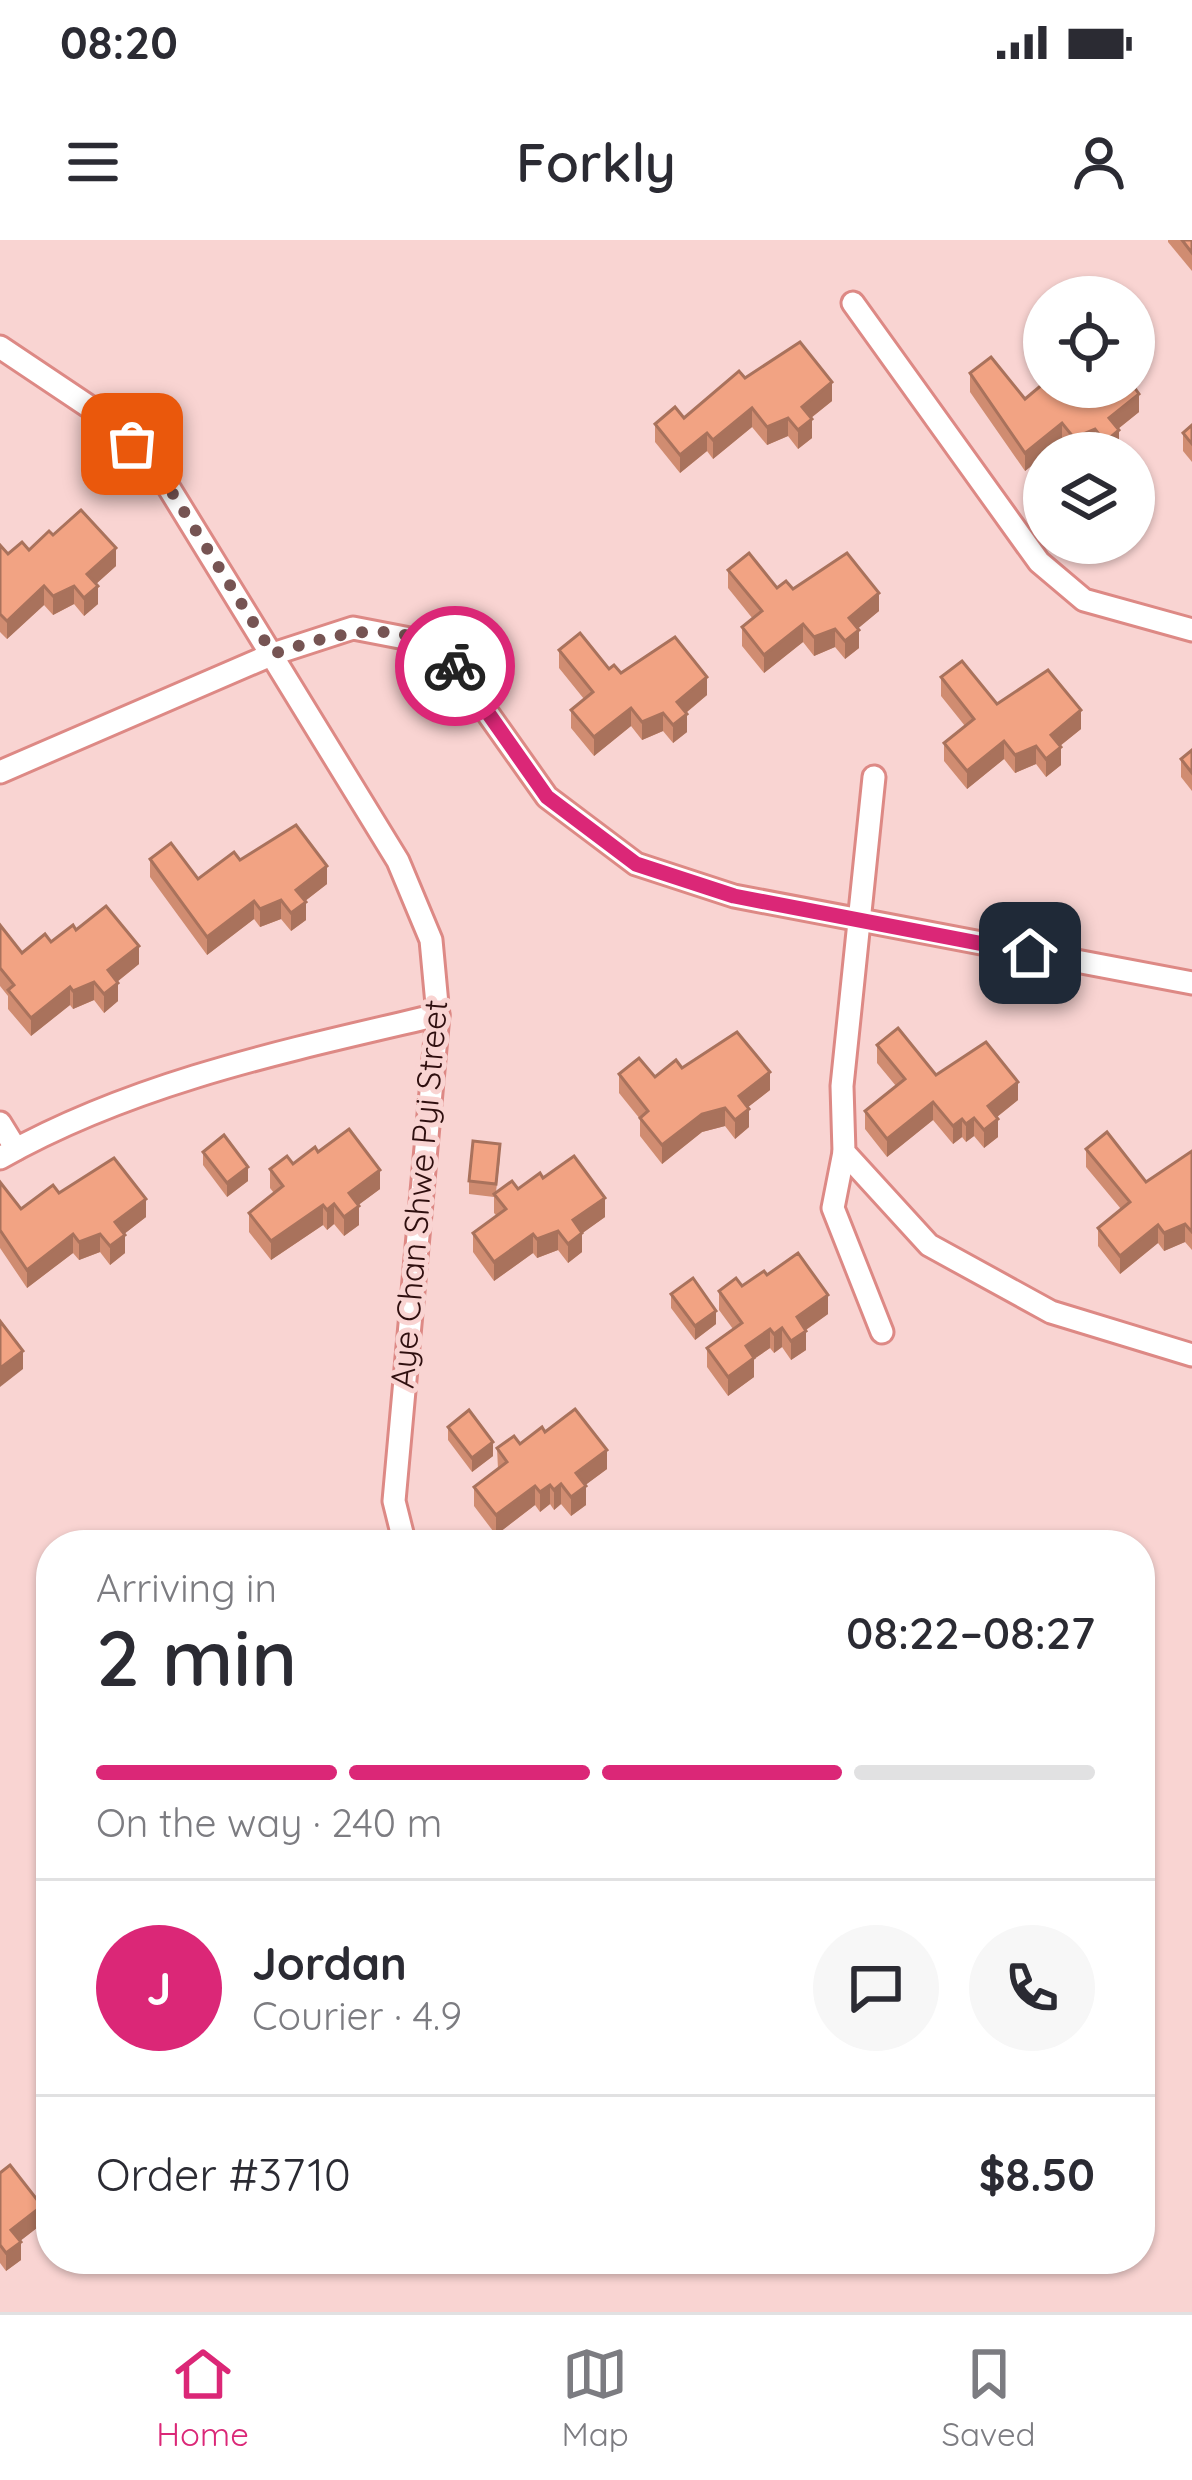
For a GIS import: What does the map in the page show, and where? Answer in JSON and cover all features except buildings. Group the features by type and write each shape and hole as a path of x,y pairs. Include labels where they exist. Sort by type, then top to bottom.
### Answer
{"street":[{"path":"853,303 1051,574 1084,600 1192,630"},
{"name":"Aye Chan Shwe Pyi Street","path":"0,347 106,418 158,470 398,861 431,940 438,1015 394,1501 401,1530"},
{"path":"0,772 273,654 353,628 410,639 450,660 547,797 636,864 734,896 1192,983"},
{"path":"874,777 842,1086 844,1152 833,1208 882,1332"},
{"path":"0,1123 8,1153 187,1079 438,1015"},
{"path":"844,1152 929,1245 1051,1312 1192,1354"}],"way so far":[{"path":"132,444 158,470 273,654 353,628 410,639 455,666"}],"route":[{"path":"455,666 547,797 636,864 734,896 1030,953"}]}
